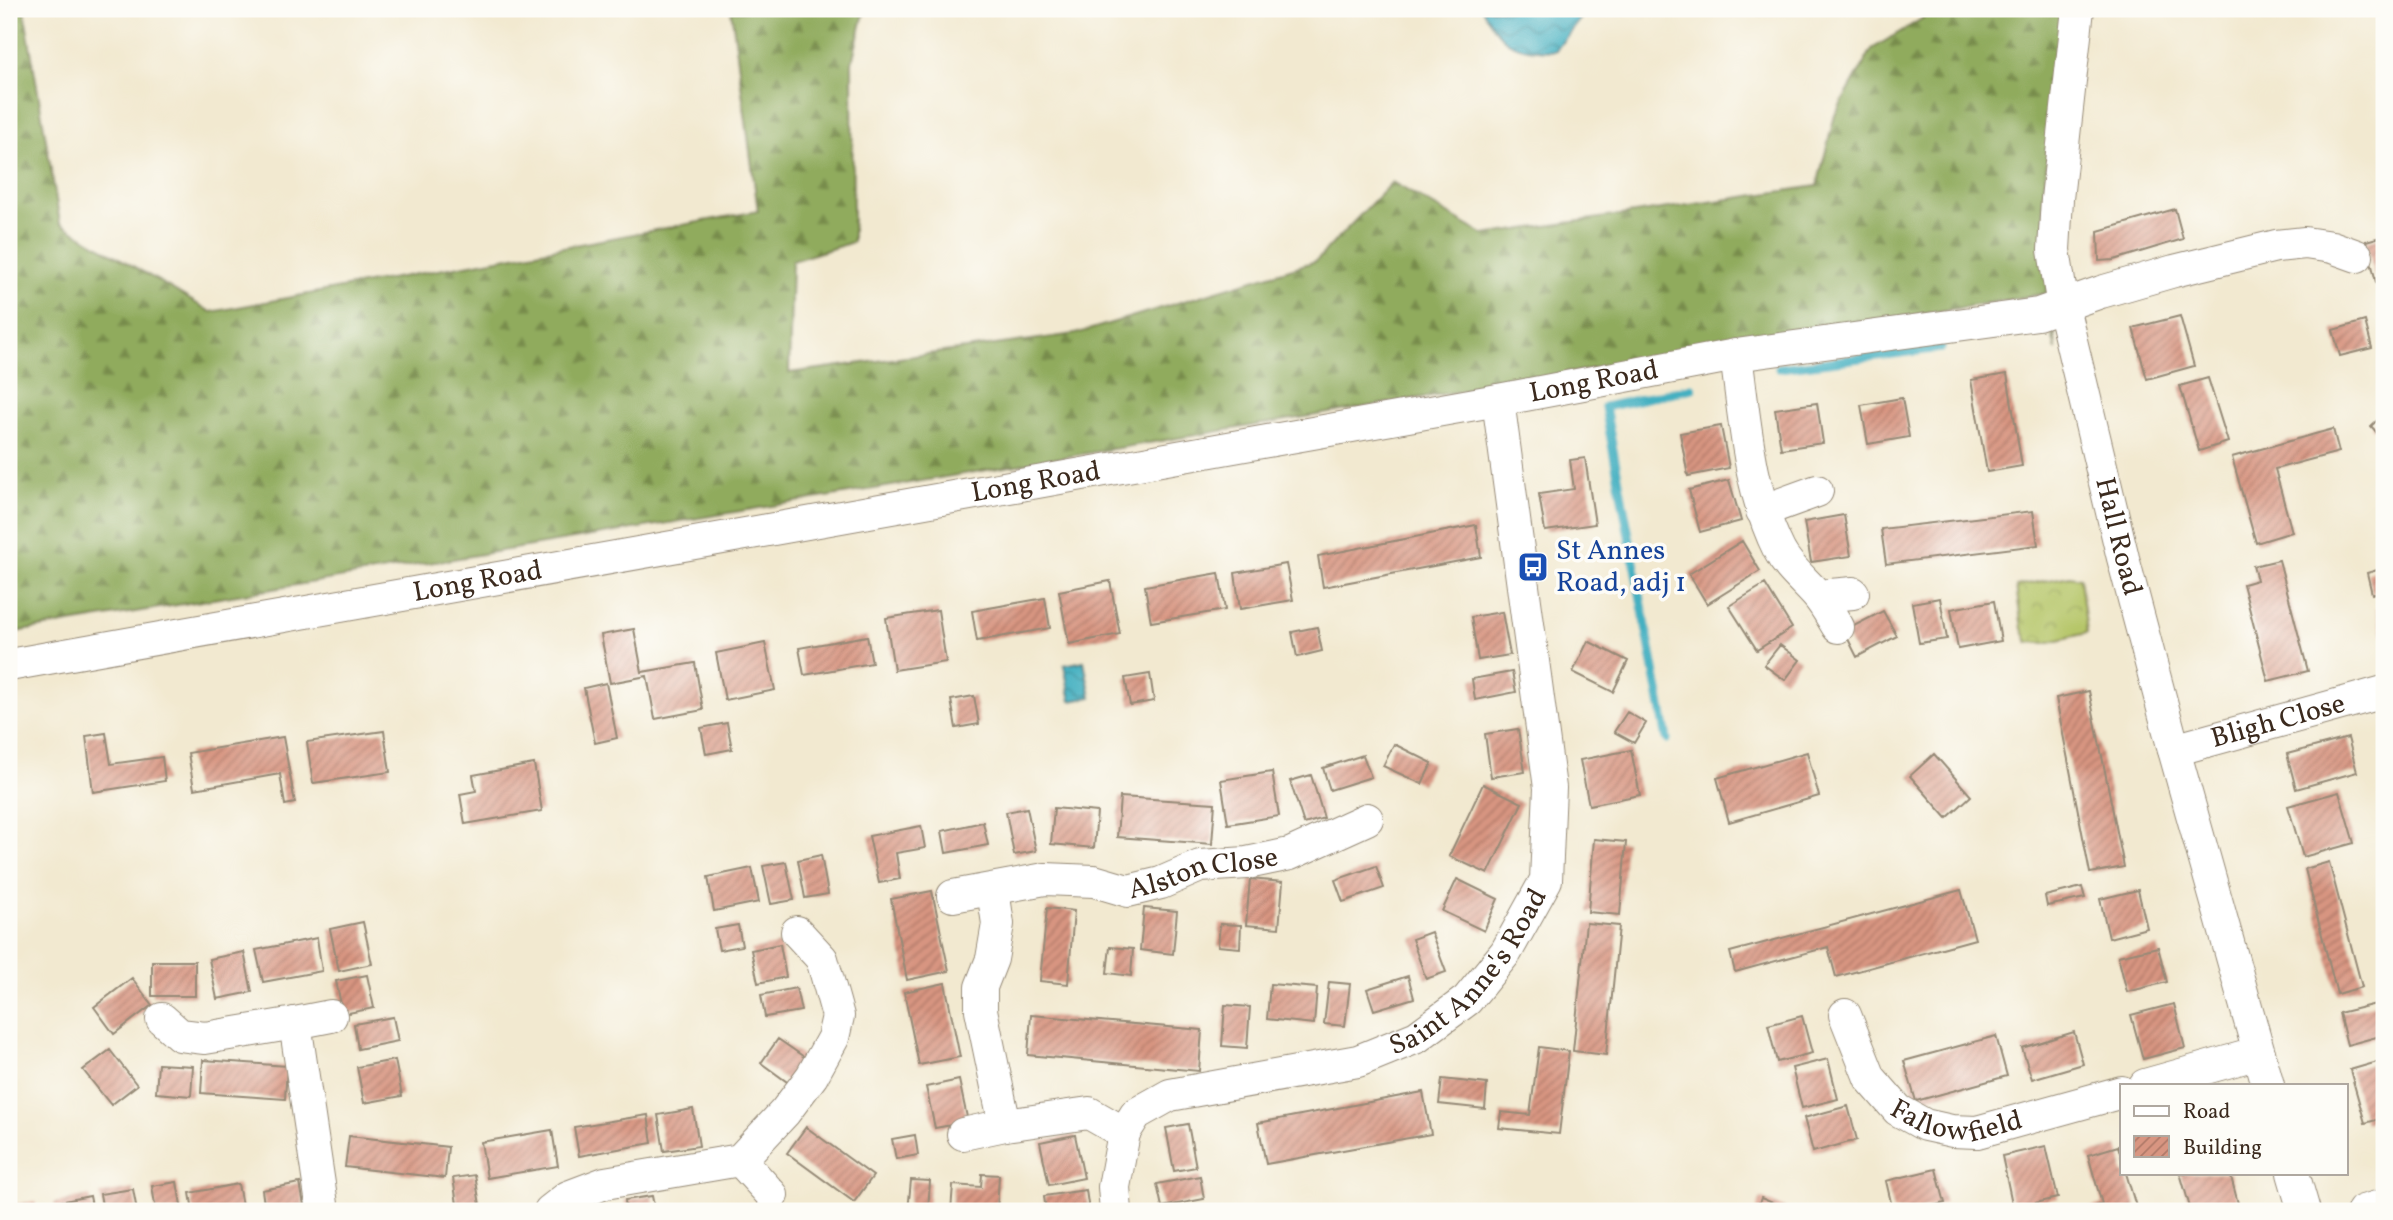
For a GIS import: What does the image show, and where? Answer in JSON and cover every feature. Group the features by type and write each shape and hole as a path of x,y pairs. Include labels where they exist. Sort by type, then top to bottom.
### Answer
{"street":[{"name":"Hall Road","path":"2078,9 2054,250 2063,307 2123,558 2268,1084"},
{"name":"Long Road","path":"9,664 1498,400 1736,355 2038,314 2101,292 2276,246 2305,243 2332,247 2357,256"},
{"path":"1736,355 1748,446 1762,511 1780,552 1793,572 1819,596 1838,627"},
{"name":"Saint Anne's Road","path":"1124,1133 1136,1114 1170,1095 1358,1061 1417,1037 1467,1000 1506,953 1546,880 1550,788 1498,400"},
{"path":"1762,511 1817,491"},
{"path":"1819,596 1853,593"},
{"name":"Bligh Close","path":"2174,750 2384,692"},
{"name":"Alston Close","path":"953,896 1045,879 1094,881 1128,891 1161,883 1200,866 1247,863 1290,854 1367,819"},
{"path":"993,890 998,924 992,958 981,987 981,1010 1005,1125"},
{"path":"550,1211 568,1197 605,1183 740,1160 785,1112 812,1076 833,1038 838,1016 822,959 797,932"},
{"name":"Fallowfield","path":"1845,1015 1870,1078 1898,1110 1925,1125 1952,1131 1977,1132 2120,1093"},
{"path":"162,1019 180,1035 205,1038 331,1016"},
{"path":"295,1023 323,1211"},
{"path":"2149,1084 2259,1054"},
{"path":"963,1133 1089,1113 1124,1133 1114,1187 1116,1211"},
{"path":"740,1160 772,1195"},
{"path":"2293,1174 2304,1211"},
{"path":"2363,1211 2384,1205"}],"green space":[{"path":"9,9 24,9 60,223 211,312 758,211 731,9 865,9 852,62 853,242 792,261 789,373 1075,334 1316,261 1392,182 1484,235 1817,186 1835,115 1872,49 1923,18 1919,9 2064,9 2043,198 2056,350 2043,294 9,633"},
{"path":"2070,576 2080,578 2087,633 2046,643 2028,642 2022,629 2016,586"}],"water":[{"path":"1482,9 1588,9 1555,51 1528,49 1511,44 1497,31"},
{"path":"1084,661 1091,697 1071,701 1064,665"}],"building":[{"path":"2175,209 2183,239 2114,260 2099,261 2098,231"},
{"path":"2384,236 2384,311 2383,311 2366,241"},
{"path":"2180,316 2194,366 2147,379 2133,328"},
{"path":"2365,321 2372,348 2340,356 2333,330"},
{"path":"2007,374 2022,466 1987,472 1971,380"},
{"path":"2208,378 2228,442 2199,451 2180,386"},
{"path":"1902,398 1909,437 1868,444 1861,405"},
{"path":"1817,403 1823,443 1781,449 1775,409"},
{"path":"2384,414 2384,441 2371,426"},
{"path":"1721,426 1729,468 1688,476 1680,433"},
{"path":"2333,429 2339,452 2275,469 2292,532 2256,543 2232,457"},
{"path":"1585,458 1595,524 1545,531 1539,494 1574,489 1570,460"},
{"path":"1729,480 1741,521 1700,532 1689,490"},
{"path":"2033,511 2038,545 1886,564 1881,529"},
{"path":"1844,515 1851,556 1811,562 1804,522"},
{"path":"1476,525 1481,557 1323,587 1318,556"},
{"path":"1742,541 1760,571 1707,604 1689,574"},
{"path":"2279,560 2308,671 2268,681 2243,584 2257,580 2253,566"},
{"path":"1286,564 1293,600 1240,609 1235,573"},
{"path":"2384,568 2384,590 2372,594 2367,573"},
{"path":"1219,573 1225,610 1151,622 1145,586"},
{"path":"1110,581 1120,634 1069,644 1059,591"},
{"path":"1765,584 1792,628 1757,650 1729,606"},
{"path":"1045,598 1050,628 977,641 972,611"},
{"path":"1940,598 1947,639 1919,643 1912,603"},
{"path":"1994,601 2001,641 1958,649 1951,609"},
{"path":"2384,606 2384,636 2383,636 2376,608"},
{"path":"938,610 946,662 894,670 886,618"},
{"path":"1883,611 1897,636 1857,657 1844,631"},
{"path":"1502,612 1510,655 1478,660 1471,617"},
{"path":"1317,627 1322,651 1297,657 1292,632"},
{"path":"634,629 642,672 695,663 703,710 655,719 647,676 610,683 601,635"},
{"path":"867,636 872,663 804,675 799,648"},
{"path":"1588,641 1628,661 1613,692 1573,672"},
{"path":"765,643 775,690 725,700 716,653"},
{"path":"1780,645 1800,660 1785,680 1764,665"},
{"path":"1512,672 1516,692 1475,700 1472,679"},
{"path":"1150,674 1154,701 1130,705 1125,678"},
{"path":"606,683 617,738 595,743 584,688"},
{"path":"2089,691 2124,867 2090,873 2056,698"},
{"path":"974,696 979,724 956,728 951,700"},
{"path":"1627,712 1646,723 1634,743 1614,732"},
{"path":"727,723 732,749 706,754 701,728"},
{"path":"1518,729 1525,772 1491,777 1485,734"},
{"path":"384,731 390,772 313,783 307,742"},
{"path":"106,733 111,764 162,757 165,781 93,792 86,736"},
{"path":"283,737 295,803 285,805 280,774 194,789 188,753"},
{"path":"2348,738 2357,772 2296,789 2287,754"},
{"path":"1394,744 1432,763 1422,784 1383,766"},
{"path":"1631,750 1640,795 1589,805 1580,760"},
{"path":"1807,752 1819,796 1729,822 1717,778"},
{"path":"1934,754 1971,796 1947,818 1910,776"},
{"path":"1363,755 1371,777 1330,790 1323,768"},
{"path":"534,764 542,811 465,824 460,794 476,791 473,775"},
{"path":"1272,772 1279,816 1228,824 1221,780"},
{"path":"1311,775 1324,818 1304,824 1290,781"},
{"path":"1483,784 1522,803 1488,874 1449,856"},
{"path":"2339,792 2354,843 2303,857 2288,806"},
{"path":"1120,797 1215,803 1212,844 1117,837"},
{"path":"1027,808 1036,851 1014,855 1006,812"},
{"path":"1054,808 1097,812 1094,848 1051,844"},
{"path":"983,822 988,845 946,853 942,831"},
{"path":"921,826 925,848 896,853 900,879 879,883 869,836"},
{"path":"1594,839 1626,842 1620,915 1588,912"},
{"path":"821,855 828,894 805,898 798,860"},
{"path":"786,862 794,900 771,904 763,866"},
{"path":"2329,862 2362,987 2337,994 2305,869"},
{"path":"1376,866 1384,888 1343,902 1335,880"},
{"path":"752,868 759,902 714,911 708,877"},
{"path":"1250,879 1283,882 1279,928 1246,925"},
{"path":"1457,879 1498,899 1484,931 1442,911"},
{"path":"2082,887 2085,898 2047,906 2045,896"},
{"path":"1961,890 1975,939 1836,977 1828,947 1735,972 1730,952"},
{"path":"2138,890 2147,928 2109,938 2100,899"},
{"path":"932,891 949,971 907,980 891,899"},
{"path":"1047,908 1074,911 1068,984 1040,981"},
{"path":"1144,908 1177,911 1173,954 1140,950"},
{"path":"363,922 372,964 339,971 330,929"},
{"path":"1586,923 1619,926 1606,1055 1573,1051"},
{"path":"1220,924 1241,925 1240,948 1218,946"},
{"path":"738,925 742,946 719,950 715,929"},
{"path":"1431,932 1446,972 1426,979 1412,939"},
{"path":"317,938 322,971 263,982 256,950"},
{"path":"780,944 786,977 758,983 751,950"},
{"path":"1110,947 1133,949 1131,976 1107,973"},
{"path":"2158,947 2167,982 2127,992 2118,956"},
{"path":"244,952 252,992 217,999 209,959"},
{"path":"152,961 195,961 195,996 152,996"},
{"path":"367,975 374,1008 343,1014 336,981"},
{"path":"1408,976 1414,998 1374,1010 1367,989"},
{"path":"132,978 152,1005 114,1034 94,1007"},
{"path":"1329,982 1350,984 1345,1026 1324,1024"},
{"path":"945,983 960,1057 919,1065 904,992"},
{"path":"1270,984 1317,988 1314,1024 1267,1019"},
{"path":"796,988 801,1011 765,1017 761,995"},
{"path":"2384,1002 2384,1035 2347,1045 2339,1013"},
{"path":"2174,1004 2185,1048 2143,1059 2131,1015"},
{"path":"1225,1005 1250,1007 1247,1048 1222,1046"},
{"path":"1031,1015 1202,1030 1199,1071 1028,1055"},
{"path":"1802,1016 1812,1053 1777,1062 1768,1025"},
{"path":"393,1017 398,1041 358,1049 354,1024"},
{"path":"2074,1032 2083,1064 2032,1079 2022,1048"},
{"path":"1996,1036 2007,1076 1916,1101 1904,1061"},
{"path":"778,1039 807,1059 790,1084 761,1063"},
{"path":"1539,1047 1569,1051 1559,1134 1499,1128 1501,1112 1530,1115"},
{"path":"110,1050 137,1085 111,1105 83,1070"},
{"path":"1828,1059 1838,1099 1802,1108 1792,1068"},
{"path":"203,1060 287,1066 285,1099 201,1093"},
{"path":"395,1060 402,1096 364,1103 357,1067"},
{"path":"2384,1060 2384,1118 2365,1123 2350,1070"},
{"path":"158,1064 193,1066 191,1096 156,1093"},
{"path":"1442,1079 1487,1084 1485,1109 1439,1104"},
{"path":"959,1080 968,1122 935,1128 926,1087"},
{"path":"1423,1092 1431,1134 1266,1164 1258,1123"},
{"path":"1848,1106 1857,1140 1813,1152 1804,1118"},
{"path":"693,1109 699,1146 664,1151 658,1115"},
{"path":"648,1115 652,1143 579,1156 574,1127"},
{"path":"1188,1124 1196,1167 1174,1171 1166,1128"},
{"path":"806,1127 873,1176 854,1202 787,1153"},
{"path":"552,1130 558,1166 487,1178 481,1142"},
{"path":"915,1135 918,1155 896,1159 892,1139"},
{"path":"1075,1135 1084,1178 1049,1185 1040,1142"},
{"path":"349,1136 448,1147 445,1178 345,1167"},
{"path":"2046,1146 2058,1198 2013,1208 2002,1156"},
{"path":"2118,1146 2120,1174 2126,1174 2137,1210 2081,1211 2102,1204 2088,1155"},
{"path":"1936,1169 1945,1203 1912,1211 1893,1211 1886,1181"},
{"path":"982,1174 999,1175 997,1211 951,1211 953,1185 981,1187"},
{"path":"2180,1174 2230,1174 2240,1211 2191,1211"},
{"path":"475,1175 481,1211 458,1211 453,1178"},
{"path":"1200,1176 1204,1199 1162,1207 1157,1184"},
{"path":"911,1180 930,1181 928,1211 908,1211"},
{"path":"177,1182 182,1211 156,1211 152,1186"},
{"path":"300,1183 304,1205 265,1211 262,1190"},
{"path":"238,1184 243,1211 193,1211 190,1193"},
{"path":"133,1189 137,1211 103,1211 100,1194"},
{"path":"1086,1190 1089,1211 1046,1211 1044,1196"},
{"path":"90,1196 93,1211 56,1211 54,1203"},
{"path":"652,1196 655,1211 626,1211 625,1200"},
{"path":"1761,1198 1787,1209 1756,1211"},
{"path":"35,1201 37,1211 9,1211 9,1205"}],"waterway":[{"path":"1779,368 1941,348"},
{"path":"1667,739 1605,407 1692,388"}],"place":[{"name":"St Annes Road, adj 1","path":"1533,567"}]}
